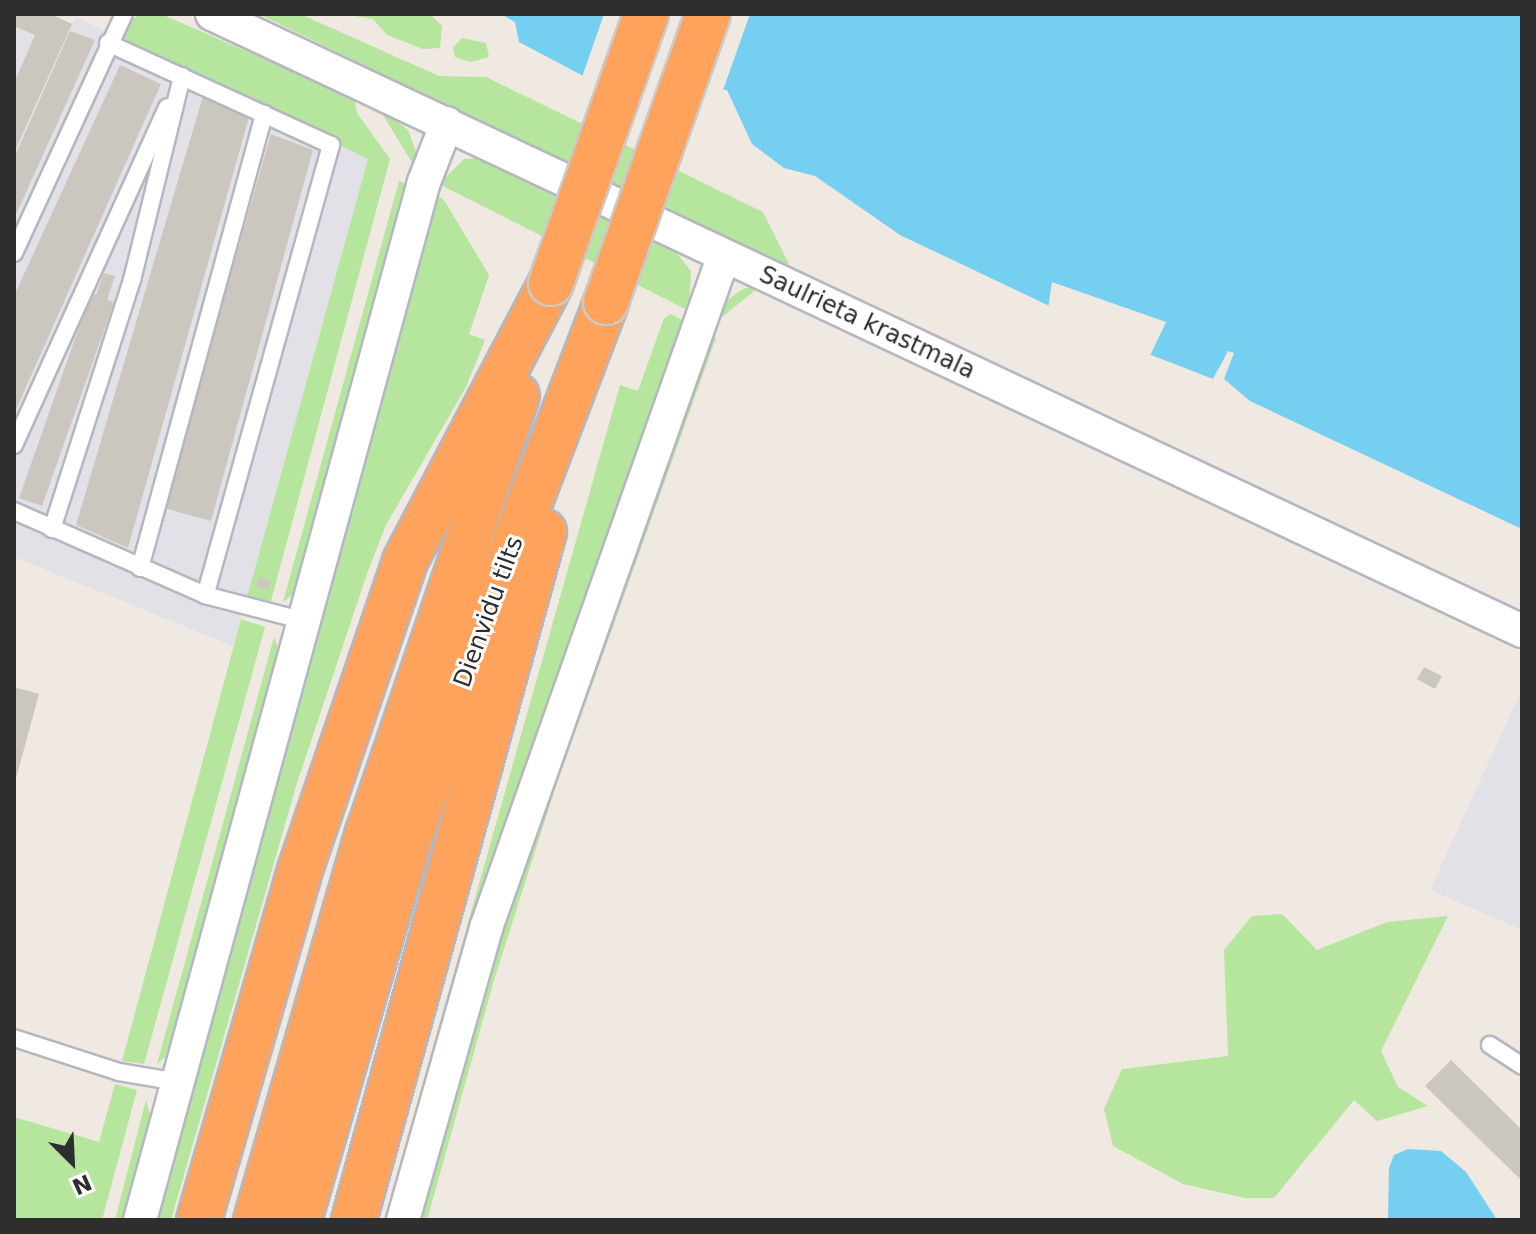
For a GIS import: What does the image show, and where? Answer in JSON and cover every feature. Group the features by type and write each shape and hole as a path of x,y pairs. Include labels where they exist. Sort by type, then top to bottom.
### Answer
{"highway":[{"name":"Dienvidu tilts","path":"256,1220 368,833 507,430 551,283 646,14"},
{"name":"Dienvidu tilts","path":"299,1220 407,845 494,596 606,302 708,14"},
{"path":"199,1220 301,867 405,561 551,283"},
{"path":"354,1220 606,302"}],"street":[{"name":"Saulrieta krastmala","path":"212,14 447,123 723,258 1522,631"},
{"path":"140,1220 424,182 447,123"},
{"path":"403,1220 486,928 723,258"}],"lane":[{"path":"14,253 108,43 124,14"},
{"path":"108,43 331,145 205,595"},
{"path":"14,445 182,76"},
{"path":"52,529 132,280 182,76"},
{"path":"140,568 264,114"},
{"path":"14,511 205,595 305,621"},
{"path":"14,1038 119,1072 178,1082"},
{"path":"1490,1045 1522,1066"}],"shaded area":[{"path":"14,14 51,14 72,24 76,17 368,159 233,646 14,557"},
{"path":"1522,689 1522,930 1430,890"}],"green space":[{"path":"142,14 161,14 354,98 357,113 390,159 271,601 247,597 368,159 120,37 130,20"},
{"path":"259,14 300,14 439,76 486,77 763,212 789,264 785,271"},
{"path":"343,14 430,14 442,26 440,48 423,49 387,35 373,19"},
{"path":"462,38 486,43 489,57 471,62 455,57 453,48"},
{"path":"378,107 408,130 418,157 416,169"},
{"path":"479,158 675,251 691,271 689,311 439,184 464,159"},
{"path":"399,181 411,185 300,589 283,602"},
{"path":"434,194 444,200 489,275 469,334 485,340 466,387 386,525 368,571 297,783 171,1220 153,1220"},
{"path":"745,288 758,288 717,321 722,303"},
{"path":"671,314 685,321 392,1220 384,1220 620,385 638,391 664,318"},
{"path":"707,330 716,338 555,789 495,977 427,1220 417,1220 498,930"},
{"path":"241,619 265,627 144,1064 122,1061"},
{"path":"274,637 280,653 172,1051 157,1064"},
{"path":"1282,914 1317,950 1387,922 1448,916 1381,1051 1398,1087 1428,1106 1377,1121 1354,1100 1274,1198 1245,1198 1183,1184 1113,1146 1104,1109 1122,1069 1228,1056 1224,950 1252,916"},
{"path":"115,1084 137,1090 102,1220 14,1220 14,1117 99,1142"},
{"path":"146,1100 152,1121 128,1220 115,1220"}],"water":[{"path":"501,14 1522,14 1522,529 1250,401 1224,379 1234,353 1228,351 1213,379 1141,351 1146,337 1058,310 900,235 815,176 784,168 752,144 727,90 589,79 519,42 515,22"},
{"path":"1408,1149 1441,1151 1466,1172 1497,1220 1388,1220 1389,1168 1394,1155"}],"pier":[{"path":"604,14 750,14 722,93 581,80"},
{"path":"1052,282 1166,322 1149,358 1138,352 1141,339 1048,309"}],"building":[{"path":"14,14 51,14 72,24 14,153 14,83 35,35 14,26"},
{"path":"70,31 95,40 14,219 14,158"},
{"path":"120,65 161,84 14,414 14,296"},
{"path":"203,96 249,117 128,548 76,525"},
{"path":"271,134 313,150 211,521 164,508"},
{"path":"104,273 115,276 107,300 114,302 42,506 19,498 91,293 96,295"},
{"path":"259,577 271,581 268,590 256,586"},
{"path":"1424,667 1442,676 1435,689 1417,679"},
{"path":"14,687 39,694 15,782 14,782"},
{"path":"1451,1060 1522,1130 1522,1181 1425,1086"}]}
